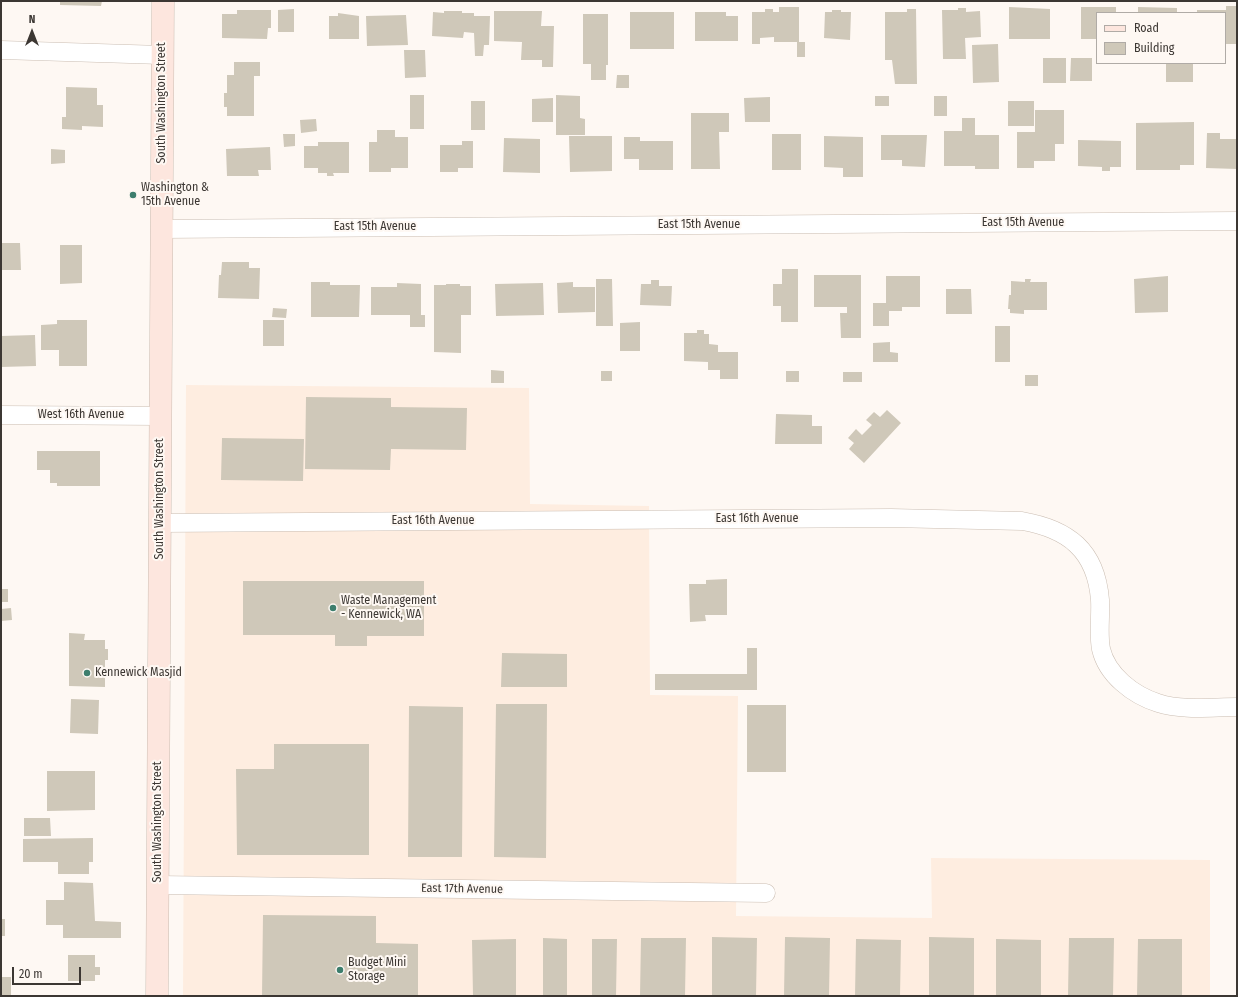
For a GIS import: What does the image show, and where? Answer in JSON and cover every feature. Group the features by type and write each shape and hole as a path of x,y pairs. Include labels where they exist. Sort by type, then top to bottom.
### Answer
{"main road":[{"name":"South Washington Street","path":"157,996 163,1"}],"street":[{"path":"1,50 162,55"},
{"name":"East 15th Avenue","path":"161,229 1237,221"},
{"name":"West 16th Avenue","path":"1,414 161,416"},
{"name":"East 16th Avenue","path":"160,523 891,518 1022,521 1041,524 1057,531 1083,551 1092,565 1100,600 1101,648 1108,667 1121,686 1158,703 1178,707 1237,707"},
{"name":"East 17th Avenue","path":"158,885 766,893"}],"shaded area":[{"path":"186,385 529,388 530,504 649,506 650,695 738,696 736,916 932,918 931,858 1210,860 1210,996 183,996"}],"building":[{"path":"60,1 102,1 101,6 60,5"},
{"path":"1226,6 1237,6 1237,44 1226,44 1226,12 1197,12 1197,10 1226,10"},
{"path":"779,7 799,7 799,42 805,42 805,57 797,57 797,42 774,42 774,37 760,38 760,44 752,44 752,12 765,12 765,9 773,9 773,12 779,12"},
{"path":"1009,7 1050,9 1050,39 1009,39"},
{"path":"1081,7 1116,7 1116,12 1096,12 1096,39 1081,39"},
{"path":"1138,7 1177,8 1177,12 1138,12"},
{"path":"958,8 966,8 966,12 980,11 981,37 965,38 966,59 943,59 942,10 958,10"},
{"path":"294,9 294,32 278,32 278,10"},
{"path":"907,9 916,9 917,84 895,84 892,60 885,60 885,12 907,12"},
{"path":"237,10 271,10 271,28 268,28 267,39 222,38 222,14 237,14"},
{"path":"832,10 851,12 850,40 824,38 825,12 832,12"},
{"path":"444,11 462,11 462,13 474,13 474,16 490,16 489,45 484,45 483,56 475,56 474,33 464,32 463,38 432,36 433,12 444,13"},
{"path":"494,11 542,11 541,26 554,26 553,67 542,67 542,60 521,60 522,42 494,41"},
{"path":"630,12 674,12 674,49 630,49"},
{"path":"695,12 726,12 726,16 738,16 738,41 695,41"},
{"path":"338,13 359,16 359,39 329,39 329,16 338,16"},
{"path":"583,14 608,14 608,65 606,65 606,80 591,80 591,64 583,64"},
{"path":"406,15 408,45 367,46 366,16"},
{"path":"998,44 999,82 973,83 972,45"},
{"path":"404,50 425,50 426,77 405,78"},
{"path":"1043,58 1066,58 1066,83 1043,83"},
{"path":"1071,58 1092,58 1092,81 1070,81"},
{"path":"234,62 260,62 260,76 254,76 254,116 227,116 227,107 224,107 224,93 227,93 227,75 234,75"},
{"path":"1166,64 1193,64 1193,82 1166,82"},
{"path":"617,75 629,75 629,88 616,88"},
{"path":"66,87 97,88 97,105 103,105 103,127 82,126 82,130 62,129 62,117 66,117"},
{"path":"410,95 424,95 424,129 410,129"},
{"path":"556,95 580,96 580,118 585,119 585,135 556,135"},
{"path":"875,96 889,96 889,106 875,106"},
{"path":"934,96 947,96 947,116 934,116"},
{"path":"770,97 770,122 745,122 744,98"},
{"path":"553,98 553,122 532,122 532,99"},
{"path":"471,101 485,101 485,130 471,130"},
{"path":"1008,101 1034,101 1034,126 1008,126"},
{"path":"1035,110 1064,110 1064,144 1055,144 1055,161 1034,161 1034,168 1017,168 1017,132 1035,132"},
{"path":"691,113 729,113 729,132 719,132 720,169 691,169"},
{"path":"962,118 975,118 975,135 999,135 999,169 975,169 975,166 944,166 944,131 962,131"},
{"path":"316,119 317,131 301,133 300,120"},
{"path":"1194,122 1194,165 1180,165 1180,170 1136,170 1136,123"},
{"path":"377,130 395,130 395,137 408,137 408,168 391,168 391,172 369,172 369,142 377,142"},
{"path":"1207,133 1220,133 1220,139 1237,139 1237,169 1206,168"},
{"path":"283,134 295,134 295,146 284,147"},
{"path":"772,134 801,134 801,170 772,170"},
{"path":"881,135 927,135 925,167 902,166 902,160 881,160"},
{"path":"569,136 612,136 612,171 570,172"},
{"path":"824,136 863,137 863,177 843,177 843,168 824,167"},
{"path":"624,137 640,137 640,141 673,141 673,170 639,170 639,159 624,159"},
{"path":"504,138 540,139 540,173 503,172"},
{"path":"1078,140 1121,141 1121,167 1110,167 1110,171 1102,171 1102,167 1078,166"},
{"path":"462,141 473,141 473,168 458,168 458,172 440,172 440,145 462,145"},
{"path":"318,142 349,142 349,173 333,173 334,176 327,176 327,173 318,173 318,168 304,168 304,146 318,146"},
{"path":"270,147 271,170 258,170 259,176 227,176 226,149"},
{"path":"51,149 65,150 65,163 51,164"},
{"path":"1,243 20,243 21,270 1,270"},
{"path":"60,245 82,245 82,283 60,284"},
{"path":"222,262 249,262 249,268 260,268 259,299 218,298 219,275 221,275"},
{"path":"782,269 798,269 798,322 781,322 781,306 773,306 773,284 782,284"},
{"path":"814,275 861,275 861,338 841,338 840,313 847,313 847,307 814,307"},
{"path":"886,276 920,276 920,307 902,307 902,311 889,311 889,326 873,326 873,303 886,303"},
{"path":"1168,276 1168,312 1135,313 1134,279"},
{"path":"596,279 612,279 613,326 596,326"},
{"path":"1025,279 1031,279 1030,282 1047,282 1047,310 1024,310 1024,314 1010,313 1010,309 1008,309 1009,295 1011,295 1011,281 1025,282"},
{"path":"651,280 659,280 659,286 672,286 671,306 640,305 641,284 651,284"},
{"path":"311,282 330,282 330,285 360,285 359,317 311,317"},
{"path":"573,282 573,287 595,287 595,312 558,313 557,283"},
{"path":"397,283 421,284 421,315 425,315 425,327 410,327 410,315 371,315 371,287 397,287"},
{"path":"543,283 544,315 496,316 495,284"},
{"path":"446,284 471,286 471,315 461,315 461,353 434,352 434,285"},
{"path":"946,289 971,289 972,314 946,314"},
{"path":"273,308 287,309 286,318 272,317"},
{"path":"57,320 87,320 87,366 59,366 59,350 41,350 41,325 57,324"},
{"path":"263,320 284,320 284,346 263,346"},
{"path":"640,322 640,351 620,351 620,323"},
{"path":"995,326 1010,326 1010,362 995,362"},
{"path":"697,330 704,330 704,334 709,334 709,344 718,345 718,352 738,352 738,379 720,379 720,370 708,370 708,362 684,361 684,333 697,333"},
{"path":"35,335 36,366 1,367 1,336"},
{"path":"890,342 890,352 898,353 898,362 873,362 873,343"},
{"path":"491,370 504,371 504,383 491,383"},
{"path":"601,371 612,371 612,381 601,381"},
{"path":"786,371 799,371 799,382 786,382"},
{"path":"843,372 862,372 862,382 843,382"},
{"path":"1025,375 1038,375 1038,386 1025,386"},
{"path":"306,397 391,398 391,407 467,408 466,450 391,449 390,470 305,469"},
{"path":"887,410 901,423 864,463 849,449 854,443 848,438 856,429 862,435 872,425 866,420 874,412 880,417"},
{"path":"776,414 812,415 812,426 822,426 822,444 775,444"},
{"path":"222,438 304,439 303,481 221,480"},
{"path":"37,451 100,451 100,486 57,486 57,483 50,483 50,470 37,470"},
{"path":"727,579 727,615 705,615 706,621 690,622 689,584 706,584 706,580"},
{"name":"Waste Management - Kennewick, WA","path":"243,581 424,581 424,636 367,636 367,646 335,646 335,635 243,635"},
{"path":"1,589 8,589 8,602 1,602"},
{"path":"11,608 12,620 1,621 1,609"},
{"name":"Kennewick Masjid","path":"69,633 85,634 84,640 105,640 105,649 108,649 108,660 105,660 105,687 69,686"},
{"path":"747,648 757,648 757,690 655,690 655,674 747,674"},
{"path":"502,653 567,654 567,687 501,687"},
{"path":"71,699 99,700 98,734 70,733"},
{"path":"496,704 547,704 546,858 494,857"},
{"path":"747,705 786,705 786,772 747,772"},
{"path":"409,706 463,707 462,857 408,857"},
{"path":"274,744 369,744 369,855 237,855 236,769 274,769"},
{"path":"47,771 95,771 95,810 47,811"},
{"path":"24,818 50,818 51,836 24,836"},
{"path":"93,838 93,862 89,862 89,874 58,874 58,862 23,862 23,839"},
{"path":"64,882 93,883 95,921 121,922 121,938 63,938 63,925 46,925 46,900 64,900"},
{"name":"Budget Mini Storage","path":"263,915 376,916 376,943 418,944 418,996 262,996"},
{"path":"1,919 5,919 5,936 1,936"},
{"path":"712,937 757,938 756,996 712,996"},
{"path":"785,937 830,938 829,996 784,996"},
{"path":"929,937 974,938 974,996 929,996"},
{"path":"543,938 567,939 567,996 543,996"},
{"path":"641,938 686,938 685,996 640,996"},
{"path":"1069,938 1114,938 1113,996 1068,996"},
{"path":"516,939 516,996 473,996 472,940"},
{"path":"592,939 617,939 616,996 592,996"},
{"path":"856,939 901,940 900,996 855,996"},
{"path":"996,939 1041,940 1041,996 996,996"},
{"path":"1138,939 1182,939 1182,996 1137,996"},
{"path":"68,955 95,955 95,967 100,967 100,975 95,975 95,981 68,981"},
{"path":"1,977 11,977 11,996 1,996"}],"place":[{"name":"Washington & 15th Avenue","path":"133,195"},
{"name":"Waste Management - Kennewick, WA","path":"333,608"},
{"name":"Kennewick Masjid","path":"87,673"},
{"name":"Budget Mini Storage","path":"340,970"}]}
